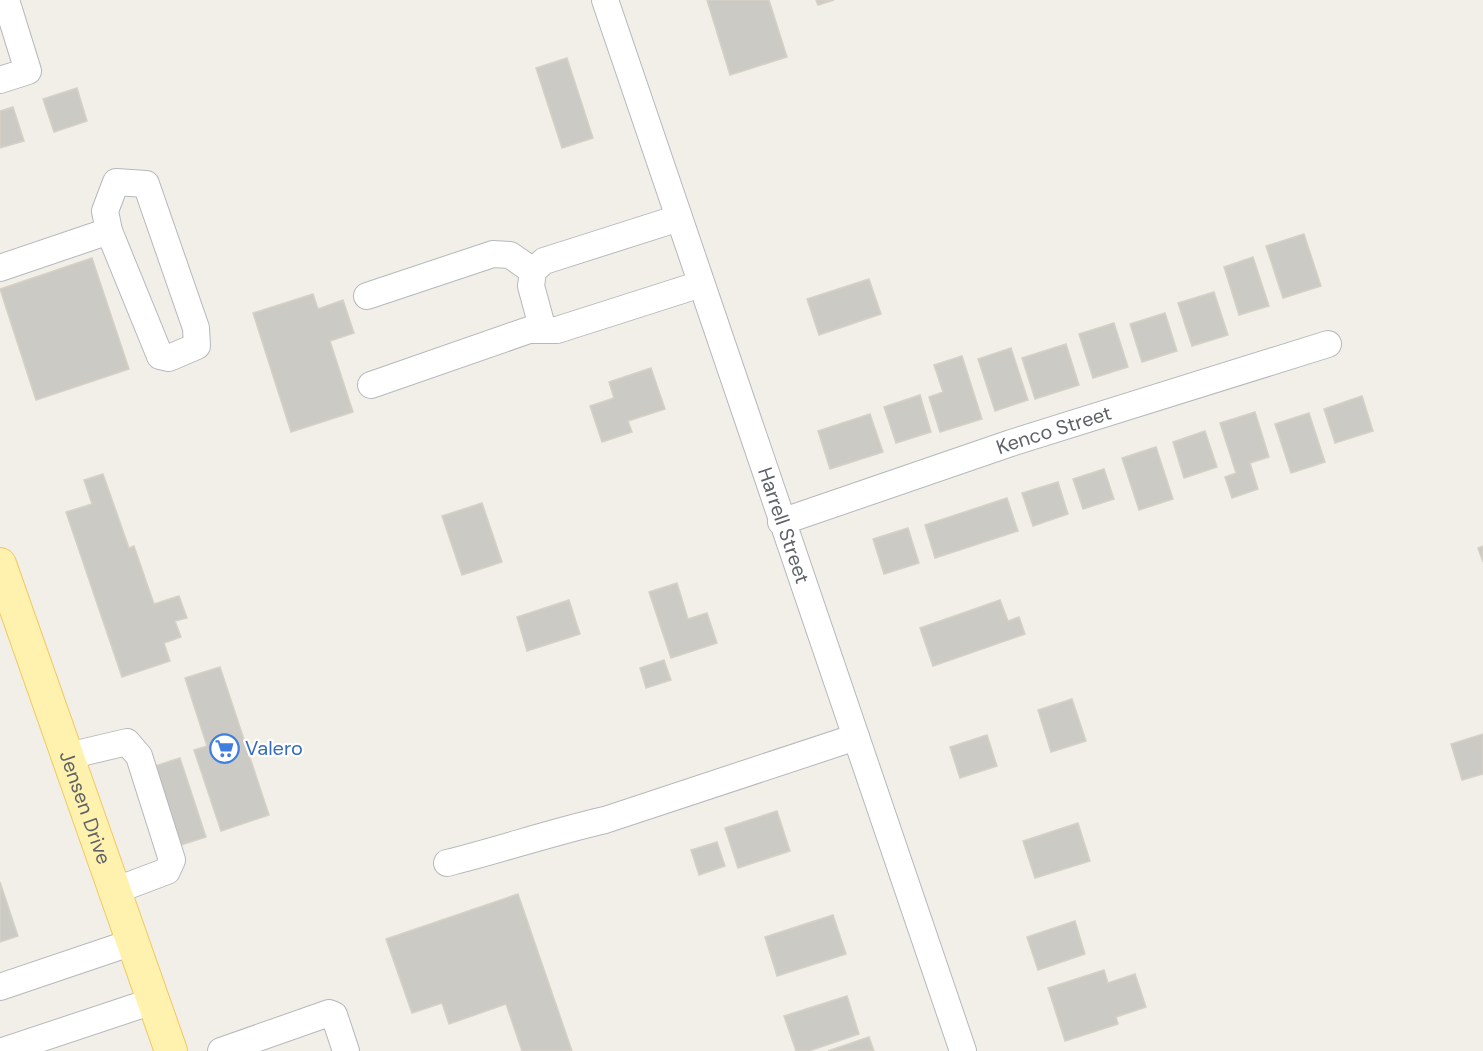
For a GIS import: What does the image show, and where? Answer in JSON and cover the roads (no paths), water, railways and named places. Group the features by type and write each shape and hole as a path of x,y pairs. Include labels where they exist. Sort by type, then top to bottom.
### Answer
{"main road":[{"name":"Jensen Drive","path":"0,564 7,606 68,756 171,1051"}],"street":[{"path":"0,80 28,71 6,0"},
{"name":"Harrell Street","path":"605,0 963,1051"},
{"path":"116,182 146,184 196,328 197,346 170,358 159,356 109,231 105,211 116,182"},
{"path":"543,330 531,286 532,271 543,261 679,218"},
{"path":"0,268 109,231"},
{"path":"367,296 493,254 510,255 532,271"},
{"path":"371,385 529,330 557,330 701,284"},
{"name":"Kenco Street","path":"782,522 1011,443 1328,344"},
{"path":"447,863 511,847 565,829 605,820 856,736"},
{"path":"68,756 127,742 139,756 172,860 167,871 114,891"},
{"path":"0,987 133,942"},
{"path":"3,1051 153,1001"},
{"path":"221,1051 249,1046 329,1012 334,1015 346,1051"}],"place":[{"name":"Valero","path":"224,748"}]}
